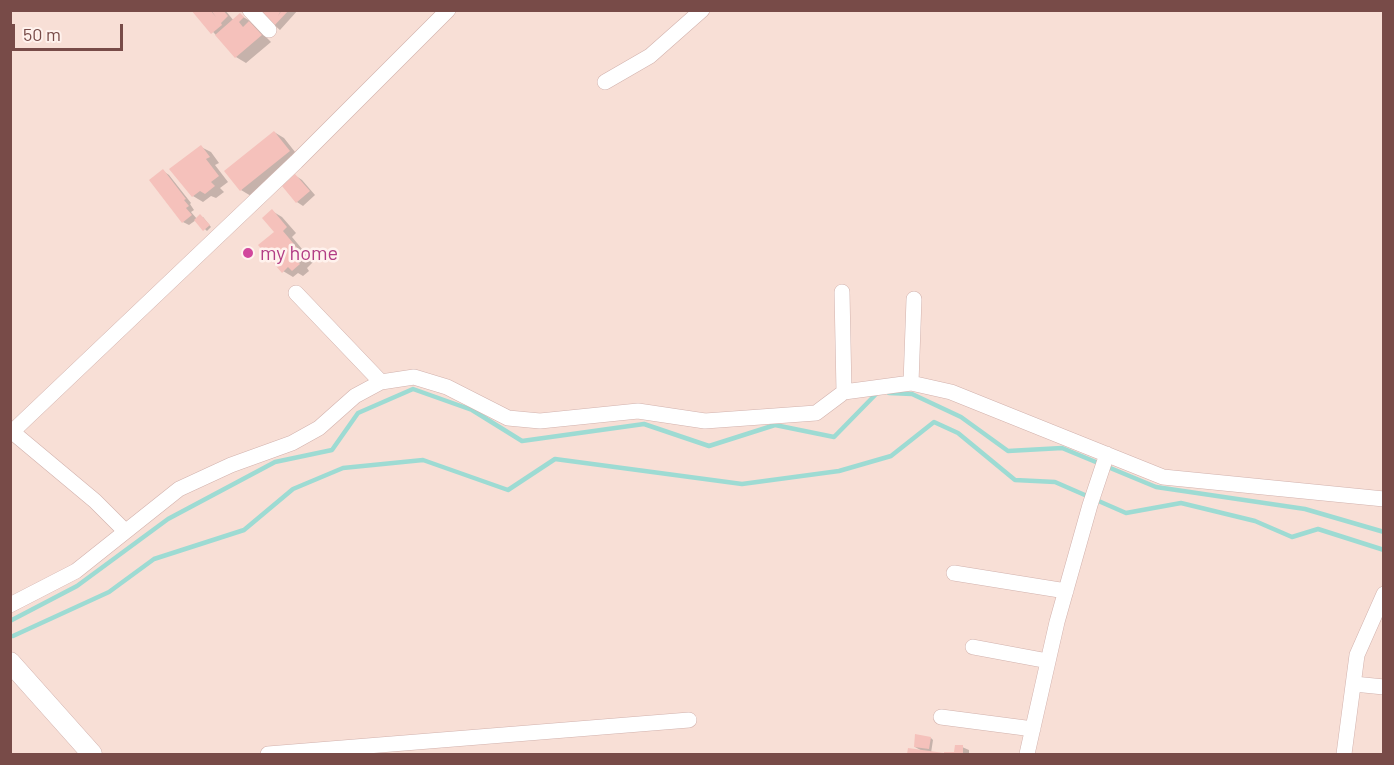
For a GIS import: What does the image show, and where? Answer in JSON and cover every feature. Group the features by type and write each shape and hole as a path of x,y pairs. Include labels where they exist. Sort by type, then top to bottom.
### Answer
{"street":[{"path":"250,10 269,30"},
{"path":"124,531 95,501 12,430 296,162 448,10"},
{"path":"604,81 650,56 702,10"},
{"path":"842,292 844,392"},
{"path":"296,293 381,382"},
{"path":"911,383 914,299"},
{"path":"10,605 76,571 179,489 231,465 292,443 319,429 355,396 381,382 414,377 447,387 508,418 540,421 638,411 705,421 816,412 844,392 911,383 951,392 1163,477 1383,499"},
{"path":"1027,754 1066,591 1107,454"},
{"path":"954,573 1066,591"},
{"path":"1344,754 1357,655 1383,594"},
{"path":"974,647 1048,662"},
{"path":"10,662 92,754"},
{"path":"1354,684 1383,687"},
{"path":"941,717 1033,729"},
{"path":"268,754 689,720"}],"shaded area":[{"path":"11,11 1383,11 1383,754 11,754"}],"building":[{"path":"191,10 210,10 216,17 211,10 223,10 228,16 221,23 222,25 211,34"},
{"path":"255,10 281,10 278,16 282,10 289,10 273,27"},
{"path":"240,13 244,17 239,22 243,27 249,21 262,35 235,58 215,35"},
{"path":"274,131 290,151 240,191 224,171"},
{"path":"201,145 210,157 206,159 219,176 211,182 215,186 205,194 200,191 192,197 169,169"},
{"path":"163,169 189,206 186,208 192,215 182,223 149,180"},
{"path":"295,174 310,191 296,203 282,186"},
{"path":"272,209 287,227 283,231 304,256 298,262 300,264 292,271 288,267 282,273 258,245 274,232 262,218"},
{"path":"200,214 210,225 203,231 194,220"},
{"path":"915,734 931,737 929,749 914,747"},
{"path":"955,745 963,745 963,754 944,754 944,752 954,752"},
{"path":"908,748 944,753 944,754 907,754"}],"waterway":[{"path":"10,621 77,586 168,519 275,462 332,450 358,413 413,389 472,410 522,441 644,424 709,446 775,425 834,437 878,392"},
{"path":"889,393 912,394 961,417 1008,451 1062,448 1156,487 1305,509 1384,532"},
{"path":"13,636 109,592 154,559 244,530 293,489 343,468 423,460 508,490 555,459 742,484 839,471 891,456 934,422 958,433 1015,480 1055,482 1126,513 1181,503 1255,521 1292,537 1318,529 1384,550"}],"place":[{"name":"my home","path":"248,253"}]}
